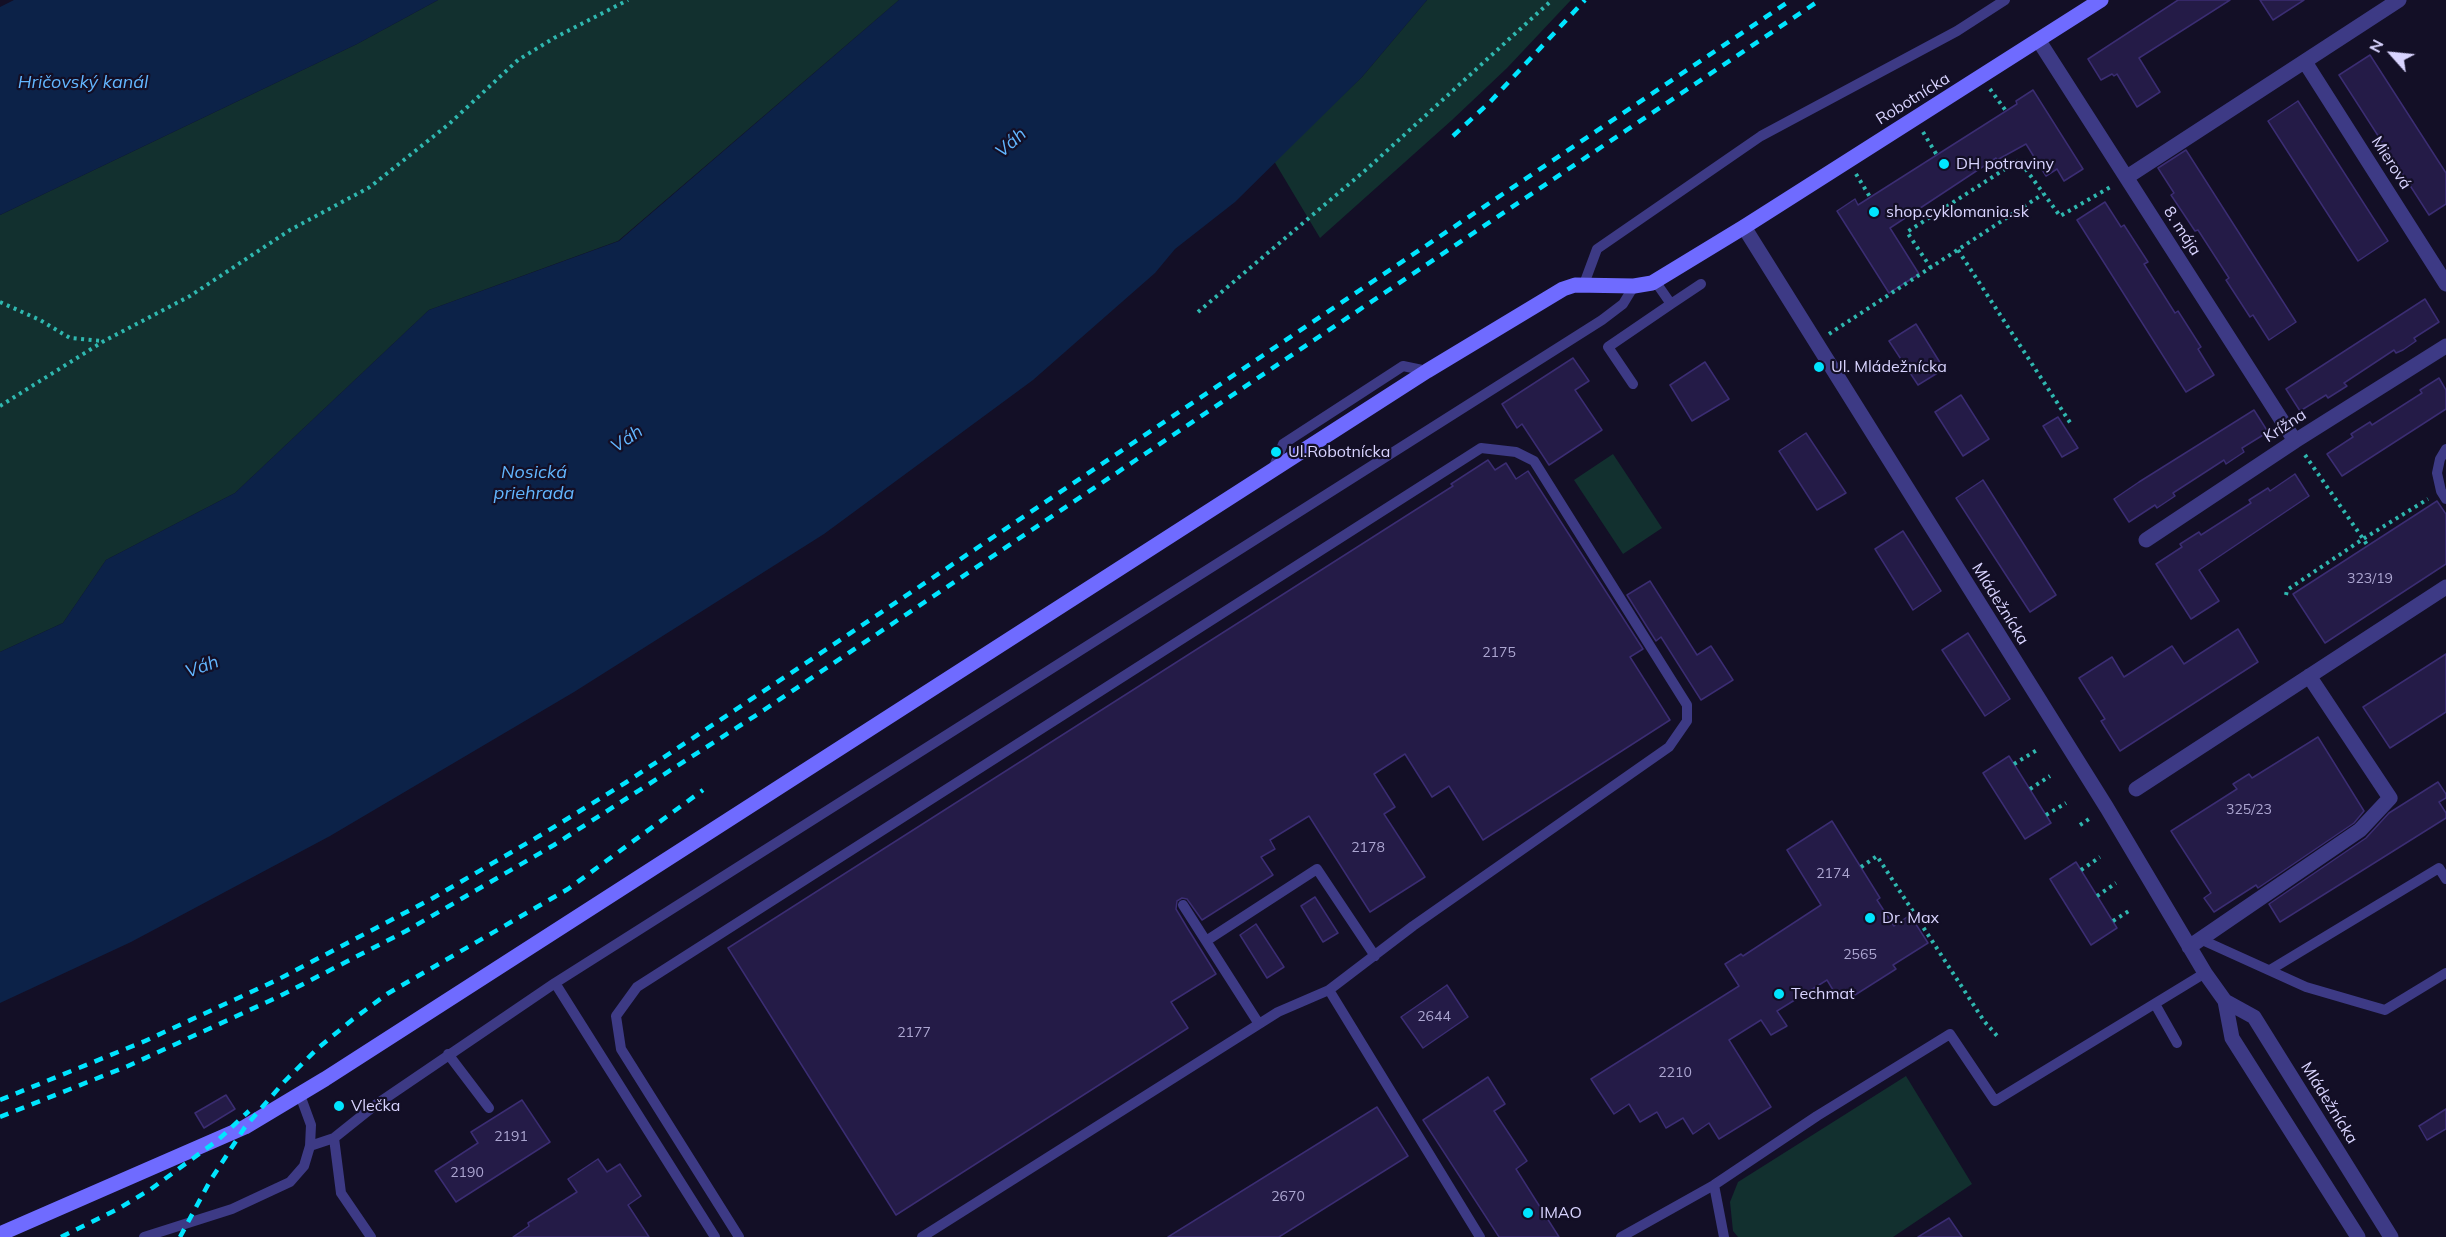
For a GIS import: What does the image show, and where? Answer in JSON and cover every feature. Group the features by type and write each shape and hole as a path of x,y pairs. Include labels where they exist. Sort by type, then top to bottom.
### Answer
{"street":[{"name":"Robotnícka","path":"1584,284 1634,286 1655,280 1744,227 2101,0"},
{"path":"2127,177 2399,0"},
{"name":"8. mája","path":"2039,41 2295,441"},
{"name":"Mierová","path":"2305,62 2446,284"},
{"name":"Mládežnícka","path":"1744,227 2107,808 2195,943 2205,973 2225,1001 2232,1038 2358,1237"},
{"path":"0,1234 218,1140 300,1095 1426,371 1563,290 1584,284"},
{"name":"Krížna","path":"2146,540 2295,441 2446,346"},
{"path":"2136,789 2446,587"},
{"path":"2195,943 2360,830 2390,798 2309,676"},
{"name":"Mládežnícka","path":"2225,1001 2254,1017 2391,1237"}],"lane":[{"path":"1584,284 1597,249 1761,136 1957,31 2005,0"},
{"path":"1655,280 1671,304"},
{"path":"1633,384 1608,347 1701,284"},
{"path":"310,1146 334,1138 374,1106 448,1054 555,983 1602,320 1623,304 1634,286"},
{"path":"739,1237 621,1049 616,1016 637,987 1480,448 1516,452 1534,460 1687,705 1687,721 1669,747 1413,926 1329,990 1278,1012 922,1237"},
{"path":"2444,495 2437,473 2440,459 2446,449"},
{"path":"2270,970 2439,868 2446,879"},
{"path":"1206,941 1317,869 1375,956"},
{"path":"1183,905 1259,1024"},
{"path":"2195,943 2270,970 2306,987 2385,1010 2446,973"},
{"path":"1622,1237 1714,1185 1817,1116 1950,1034 1995,1101 2205,973"},
{"path":"555,983 715,1237"},
{"path":"1329,990 1480,1237"},
{"path":"2155,1004 2177,1043"},
{"path":"448,1054 489,1108"},
{"path":"144,1237 232,1209 290,1182 304,1166 310,1146 311,1125 300,1095"},
{"path":"334,1138 341,1193 371,1237"},
{"path":"1714,1185 1725,1237"}],"path":[{"path":"0,406 104,341 190,296 290,230 370,187 449,124 518,60 554,38 628,0"},
{"path":"1198,312 1368,168 1552,0"},
{"path":"1990,88 2006,111"},
{"path":"1922,131 1938,157"},
{"path":"1931,268 1908,232 2019,160 2060,216 2127,177"},
{"path":"1855,174 1870,197"},
{"path":"1828,335 2044,194"},
{"path":"1958,250 2071,424"},
{"path":"0,302 40,320 70,338 104,341"},
{"path":"2295,441 2368,546"},
{"path":"2286,595 2287,590 2363,539 2444,495"},
{"path":"2014,764 2037,750"},
{"path":"2030,789 2050,776"},
{"path":"2046,815 2066,803"},
{"path":"2080,825 2094,816"},
{"path":"1861,867 1877,856 1984,1021 1999,1038"},
{"path":"2081,870 2100,857"},
{"path":"2097,896 2116,883"},
{"path":"2113,921 2132,909"}],"green space":[{"path":"438,0 899,0 618,241 429,310 235,493 106,560 63,623 0,652 0,215 357,44"},
{"path":"1427,0 1571,0 1507,68 1320,238 1274,161 1362,77"},
{"path":"1613,454 1662,528 1623,554 1574,480"},
{"path":"1906,1076 1972,1184 1893,1237 1738,1237 1733,1231 1730,1202 1738,1182"}],"water":[{"name":"Hričovský kanál","path":"14,0 438,0 357,44 0,215 0,7"},
{"name":"Nosická priehrada","path":"899,0 1427,0 1362,77 1235,202 1175,249 1155,273 1033,380 824,534 574,692 330,836 131,942 0,1003 0,652 63,623 106,560 235,493 429,310 619,241"}],"building":[{"path":"2178,0 2230,0 2139,58 2160,92 2137,107 2117,74 2101,80 2088,59"},
{"path":"2260,0 2304,0 2273,20"},
{"path":"2370,55 2446,173 2446,204 2429,215 2339,75"},
{"path":"2033,90 2083,169 2064,181 2057,169 2046,176 2026,144 1997,160 1996,158 1890,228 1919,274 1889,293 1837,211 1855,199 1858,205 2017,104 2016,101"},
{"path":"2298,101 2388,241 2358,261 2268,121"},
{"path":"2186,150 2296,322 2269,340 2253,315 2250,317 2226,280 2229,278 2198,230 2195,231 2171,195 2174,193 2158,168"},
{"path":"2105,202 2121,227 2124,225 2148,262 2144,264 2175,313 2178,311 2201,347 2198,349 2214,375 2186,392 2077,220"},
{"path":"2425,299 2439,322 2414,338 2416,341 2403,350 2396,353 2394,350 2344,383 2347,386 2328,398 2326,395 2300,411 2286,389"},
{"path":"1916,324 1944,369 1918,385 1889,341"},
{"path":"1573,358 1589,381 1575,390 1602,430 1549,465 1522,424 1517,428 1502,404"},
{"path":"1705,362 1729,399 1692,421 1670,385"},
{"path":"2439,378 2446,390 2446,409 2342,476 2327,454 2353,437 2351,434 2370,422 2372,425 2422,393 2420,390"},
{"path":"1961,395 1989,439 1963,456 1935,412"},
{"path":"2254,410 2268,432 2242,448 2244,452 2226,464 2224,460 2173,493 2175,496 2157,508 2155,505 2129,522 2114,499"},
{"path":"2058,417 2078,448 2062,457 2043,426"},
{"path":"1806,433 1846,493 1817,510 1779,451"},
{"path":"1488,460 1495,470 1506,463 1516,479 1528,471 1643,649 1630,657 1670,720 1483,840 1449,786 1432,797 1405,754 1374,774 1395,807 1384,814 1425,877 1370,912 1309,816 1270,840 1275,849 1261,857 1273,875 1202,920 1187,899 1182,898 1177,901 1176,909 1216,974 1171,1002 1188,1028 896,1215 728,948 1453,486 1451,484"},
{"path":"2295,474 2309,496 2199,570 2219,601 2191,619 2156,564 2182,547 2180,544 2199,532 2201,535 2251,503 2249,500 2268,488 2270,491"},
{"path":"1983,480 2056,595 2030,612 1956,498"},
{"path":"2437,501 2446,514 2446,564 2325,643 2293,594"},
{"path":"1903,531 1941,591 1913,610 1875,549"},
{"path":"1650,581 1697,655 1711,646 1733,680 1701,700 1661,637 1656,641 1627,595"},
{"path":"2238,629 2258,662 2120,751 2101,721 2105,719 2079,678 2112,657 2124,677 2172,646 2184,664"},
{"path":"1968,633 2010,699 1985,716 1942,650"},
{"path":"2446,654 2446,712 2390,748 2363,707"},
{"path":"2318,737 2364,811 2354,823 2258,888 2256,885 2214,912 2204,898 2211,893 2171,831 2237,789 2233,784 2249,774 2252,778"},
{"path":"2009,756 2051,823 2025,839 1983,773"},
{"path":"2438,782 2446,794 2446,798 2439,802 2446,813 2446,818 2280,922 2269,904 2366,838 2389,813"},
{"path":"1832,821 1880,898 1877,900 1894,926 1910,915 1928,943 1893,965 1896,969 1855,995 1852,991 1839,1000 1827,980 1777,1011 1787,1026 1771,1035 1761,1020 1729,1040 1771,1107 1719,1139 1709,1123 1693,1134 1683,1118 1666,1128 1657,1112 1640,1122 1629,1104 1614,1114 1591,1079 1739,986 1725,964 1741,954 1743,956 1821,905 1787,850"},
{"path":"2076,862 2117,928 2091,945 2050,879"},
{"path":"1315,897 1338,933 1323,942 1301,906"},
{"path":"1256,924 1284,967 1267,978 1240,935"},
{"path":"1447,985 1468,1017 1423,1048 1401,1017"},
{"path":"1488,1077 1505,1104 1494,1111 1527,1161 1516,1169 1559,1237 1499,1237 1423,1120"},
{"path":"226,1095 235,1109 204,1128 195,1113"},
{"path":"522,1100 550,1142 456,1202 435,1171 478,1143 471,1132"},
{"path":"1377,1107 1408,1156 1279,1237 1168,1237"},
{"path":"2446,1109 2446,1129 2427,1140 2419,1126"},
{"path":"598,1159 607,1172 620,1164 641,1196 628,1205 649,1237 513,1237 529,1226 528,1223 577,1192 568,1179"},
{"path":"1949,1218 1962,1237 1918,1237"}],"railway":[{"path":"1453,136 1490,102 1585,0"},
{"path":"0,1100 145,1041 277,980 433,898 546,832 625,783 812,659 1791,0"},
{"path":"0,1117 128,1066 278,997 406,931 554,845 758,714 1820,0"},
{"path":"180,1237 210,1181 245,1127 284,1082 318,1048 387,994 568,889 703,790"},
{"path":"61,1237 118,1209 151,1189 218,1140 249,1111"}],"place":[{"name":"DH potraviny","path":"1944,164"},
{"name":"shop.cyklomania.sk","path":"1874,212"},
{"name":"Ul. Mládežnícka","path":"1819,367"},
{"name":"Ul.Robotnícka","path":"1276,452"},
{"name":"Dr. Max","path":"1870,918"},
{"name":"Techmat","path":"1779,994"},
{"name":"Vlečka","path":"339,1106"},
{"name":"IMAO","path":"1528,1213"}],"water label":[{"name":"Váh","path":"1011,143"},
{"name":"Váh","path":"627,439"},
{"name":"Váh","path":"202,667"}]}
